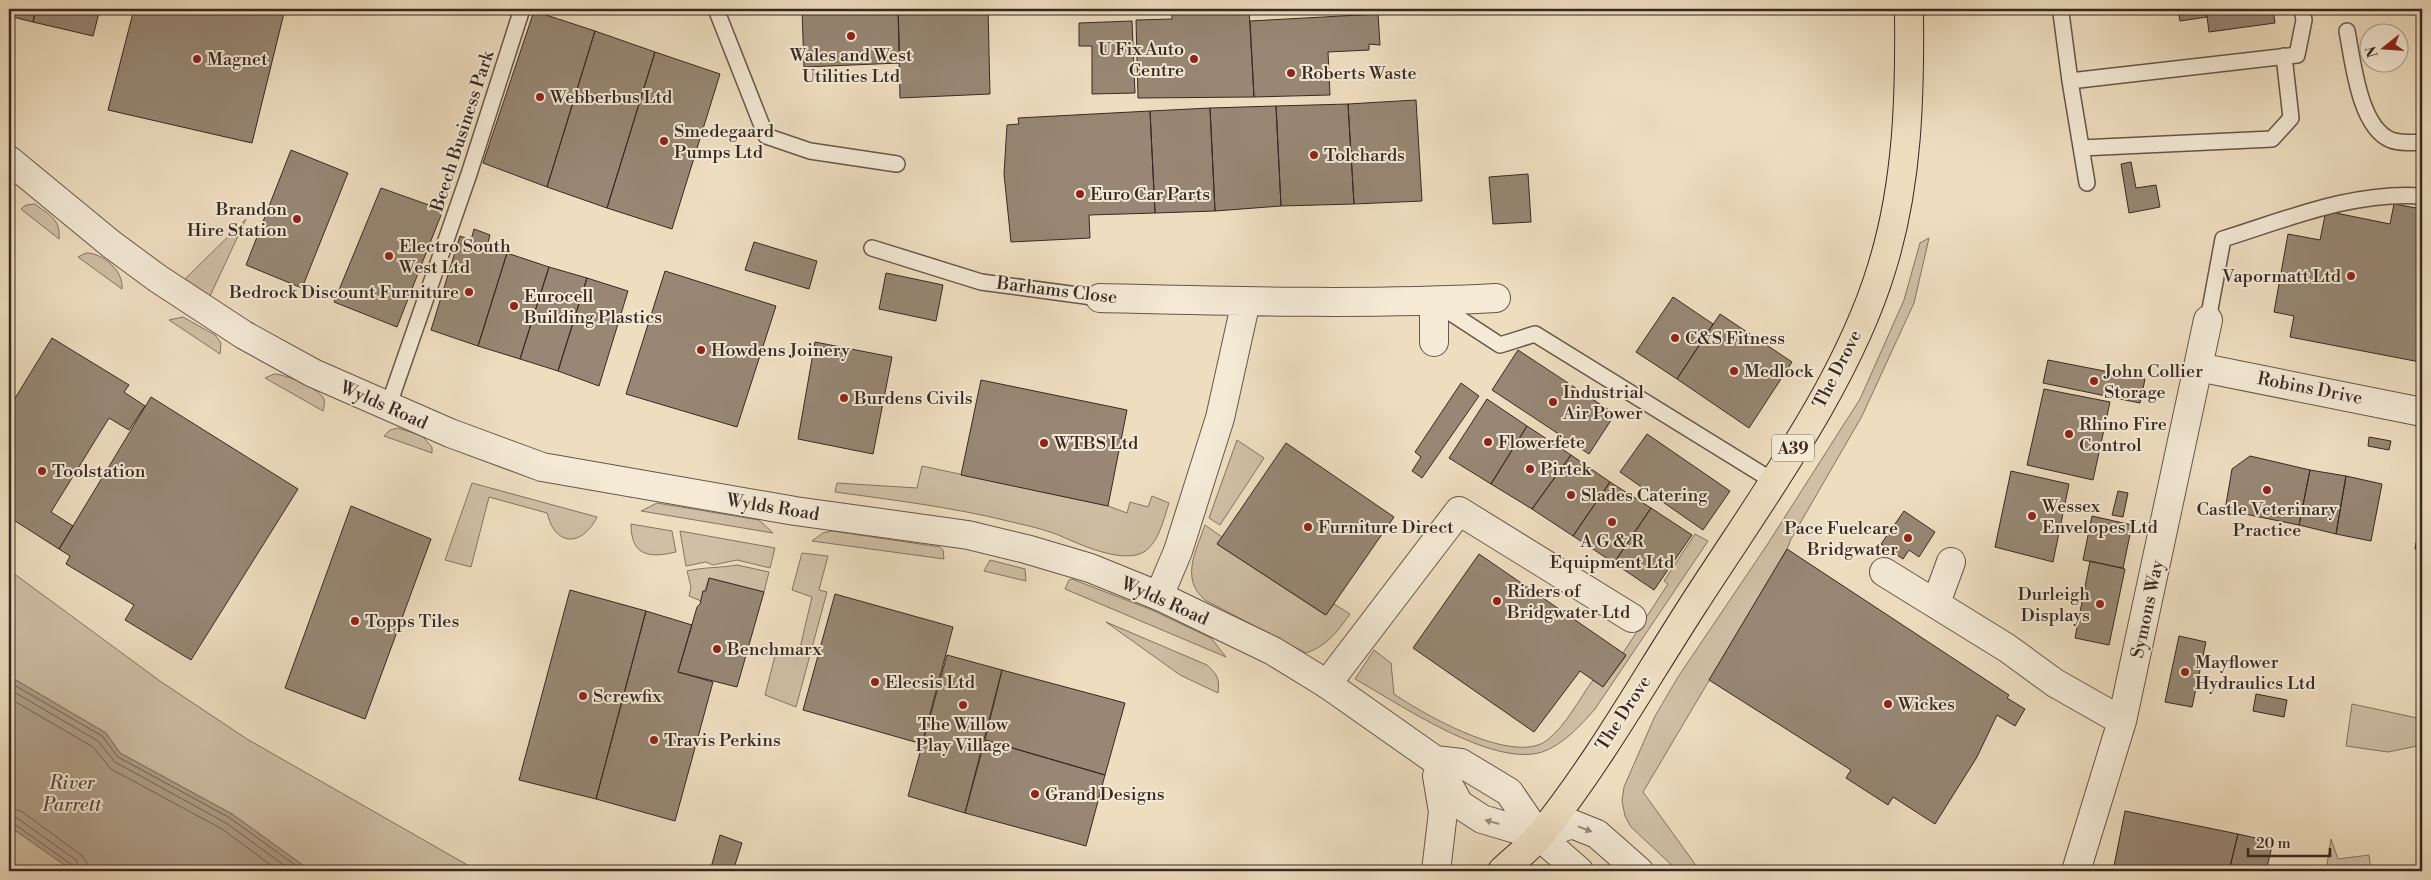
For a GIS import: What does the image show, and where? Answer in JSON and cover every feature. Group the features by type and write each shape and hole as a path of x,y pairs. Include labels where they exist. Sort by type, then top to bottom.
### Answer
{"main road":[{"name":"The Drove","path":"1539,836 1592,762 1773,481 1836,376 1870,302 1884,262 1900,192 1907,133 1908,9"},
{"name":"A39","path":"1502,871 1539,836"},
{"path":"1528,871 1539,836"}],"street":[{"name":"Wylds Road","path":"9,160 111,244 201,307 289,361 388,407 450,434 542,467 795,511 968,535 1026,549 1090,568 1159,596 1273,651 1327,684 1435,760 1461,763 1509,792 1539,836"},
{"name":"Barhams Close","path":"1100,298 1246,302 1434,302 1496,298"},
{"path":"1159,596 1178,551 1220,418 1246,302"},
{"path":"1434,302 1434,342"},
{"name":"Symons Way","path":"2076,871 2122,721 2208,320"},
{"name":"Robins Drive","path":"2198,367 2422,412"},
{"path":"1327,684 1459,511 1632,618"},
{"path":"1936,603 1950,562"},
{"path":"1884,572 2007,648 2056,684 2122,721"},
{"path":"1435,760 1459,804 1482,819 1539,836 1579,871"},
{"path":"1435,760 1443,812 1436,871"},
{"path":"1539,836 1572,824 1597,834 1639,871"}],"lane":[{"name":"Beech Business Park","path":"388,407 469,174 522,9"},
{"path":"716,9 766,136 810,151 897,164"},
{"path":"2070,81 2297,55 2304,20 2302,9"},
{"path":"2061,13 2087,183"},
{"path":"2347,31 2363,108 2375,126 2391,140 2422,142"},
{"path":"2081,148 2272,138 2291,118 2284,56"},
{"path":"2208,320 2223,239 2335,204 2410,195 2422,196"},
{"name":"Barhams Close","path":"872,248 981,282 1100,298"},
{"path":"1434,302 1500,345 1535,334 1773,481"}],"shaded area":[{"path":"35,204 56,222 59,239 21,209 26,205"},
{"path":"246,219 209,298 183,281"},
{"path":"1929,238 1914,303 1862,416 1787,549 1643,792 1700,871 1678,871 1631,827 1625,816 1622,801 1624,787 1655,716 1678,677 1767,545 1860,399 1904,300 1920,243"},
{"path":"86,253 99,256 111,264 120,276 122,289 78,257"},
{"path":"183,317 215,335 221,343 220,354 169,320"},
{"path":"274,374 293,379 316,390 324,399 323,411 265,378"},
{"path":"398,428 422,436 432,447 432,453 384,436 390,430"},
{"path":"1237,440 1264,458 1220,525 1209,518"},
{"path":"922,466 1108,506 1127,513 1130,502 1148,507 1152,496 1169,503 1154,542 1143,552 1127,556 1106,553 1044,530 987,516 922,504 835,492 837,483 917,488"},
{"path":"472,483 597,517 585,533 574,539 568,539 562,537 554,530 547,513 489,497 471,567 445,560"},
{"path":"657,503 759,520 773,533 641,511"},
{"path":"631,524 672,531 676,552 658,555 644,553 634,543"},
{"path":"1205,525 1222,537 1217,544 1325,615 1334,604 1350,614 1326,642 1306,653 1205,600 1197,592 1193,583 1192,564"},
{"path":"680,531 775,548 770,568 737,560 713,565 706,562 686,566"},
{"path":"832,531 940,547 943,550 944,559 812,541 823,533"},
{"path":"1695,534 1708,541 1595,709 1571,734 1550,749 1542,752 1521,754 1498,751 1472,742 1420,717 1355,679 1374,650 1391,663 1394,694 1425,713 1468,734 1512,747 1531,747 1546,741 1560,728 1593,680 1603,687 1626,656 1623,653 1668,584 1664,581"},
{"path":"802,553 828,556 819,590 827,592 796,707 765,695 777,648 799,652 812,597 792,590"},
{"path":"990,560 1025,569 1026,581 984,571"},
{"path":"737,565 769,572 764,592 709,578 701,601 689,596 691,587 687,571"},
{"path":"9,570 160,681 247,739 478,871 311,871 232,814 120,753 106,733 9,676"},
{"path":"1072,579 1152,610 1211,638 1226,657 1065,589 1069,580"},
{"path":"1106,622 1207,665 1217,677 1219,684 1218,693 1180,675"},
{"path":"2352,704 2422,719 2422,745 2388,752 2346,746"},
{"path":"9,826 73,871 9,871"},
{"path":"2331,839 2338,859 2369,855 2371,871 2326,871"}],"water":[{"name":"River Parrett","path":"9,676 106,733 120,753 232,814 311,871 73,871 9,826"}],"building":[{"path":"9,9 36,9 33,22 9,16"},
{"path":"36,9 100,9 93,36 33,22"},
{"name":"Magnet","path":"134,9 285,9 252,143 108,110"},
{"name":"Wales and West Utilities Ltd","path":"802,9 898,9 900,63 804,67"},
{"path":"898,9 988,9 990,94 900,98"},
{"name":"U Fix Auto Centre","path":"1172,9 1249,9 1254,97 1138,98 1136,20 1172,19"},
{"path":"2178,9 2206,9 2207,17 2180,21"},
{"path":"2206,9 2273,9 2275,23 2209,32"},
{"name":"Webberbus Ltd","path":"534,11 595,31 547,187 483,163"},
{"name":"Roberts Waste","path":"1378,14 1380,45 1369,44 1369,50 1328,52 1330,95 1254,97 1250,21"},
{"path":"1132,21 1135,93 1092,94 1092,46 1079,46 1079,23"},
{"path":"595,31 655,52 607,208 547,187"},
{"name":"Smedegaard Pumps Ltd","path":"655,52 720,74 672,229 607,208"},
{"name":"Tolchards","path":"1416,100 1422,201 1354,204 1348,104"},
{"name":"Tolchards","path":"1348,104 1354,204 1281,206 1276,106"},
{"path":"1276,106 1281,206 1215,211 1210,108"},
{"path":"1210,108 1215,211 1155,213 1150,111"},
{"name":"Euro Car Parts","path":"1150,111 1155,213 1089,215 1090,238 1011,242 1004,174 1007,125 1019,124 1018,118"},
{"name":"Brandon Hire Station","path":"291,150 348,173 302,288 246,265"},
{"path":"2131,162 2136,188 2156,185 2160,207 2129,213 2121,164"},
{"path":"1528,174 1531,222 1493,224 1489,177"},
{"name":"Electro South West Ltd","path":"381,188 443,210 397,327 334,302"},
{"name":"Vapormatt Ltd","path":"2394,204 2422,209 2422,348 2420,362 2290,337 2294,316 2274,312 2288,234 2320,240 2326,211 2390,224"},
{"name":"Bedrock Discount Furniture","path":"474,229 490,235 487,246 507,253 478,346 431,330 460,236 471,240"},
{"path":"754,242 817,261 809,289 745,270"},
{"name":"Eurocell Building Plastics","path":"507,253 549,267 520,359 478,346"},
{"path":"549,267 587,278 558,371 520,359"},
{"name":"Howdens Joinery","path":"665,271 776,306 737,427 626,394"},
{"path":"886,273 943,285 936,321 879,309"},
{"path":"587,278 628,291 599,386 558,371"},
{"name":"C&S Fitness","path":"1673,297 1713,324 1677,379 1636,352"},
{"name":"Medlock","path":"1720,314 1792,362 1749,428 1677,379"},
{"name":"Toolstation","path":"52,338 129,385 124,392 145,406 129,430 109,418 51,512 73,526 59,549 9,517 9,408"},
{"name":"Burdens Civils","path":"815,342 892,357 873,454 798,439"},
{"name":"Industrial Air Power","path":"1518,350 1615,414 1589,454 1492,390"},
{"name":"John Collier Storage","path":"2048,360 2145,379 2140,403 2043,383"},
{"name":"WTBS Ltd","path":"981,380 1127,410 1108,506 961,475"},
{"path":"1461,383 1479,396 1422,478 1412,471 1421,457 1415,452"},
{"name":"Rhino Fire Control","path":"2044,389 2110,402 2093,480 2027,465"},
{"path":"151,397 298,489 191,660 125,620 134,605 66,564 70,556 59,549"},
{"name":"Flowerfete","path":"1487,399 1527,426 1491,484 1449,458"},
{"name":"Pirtek","path":"1527,426 1571,455 1532,509 1491,484"},
{"path":"1647,434 1730,491 1703,530 1620,472"},
{"path":"2369,437 2391,441 2389,450 2368,446"},
{"name":"Furniture Direct","path":"1286,443 1394,517 1326,615 1217,544"},
{"name":"Slades Catering","path":"1571,455 1610,482 1573,536 1532,509"},
{"name":"Castle Veterinary Practice","path":"2250,456 2310,470 2299,525 2225,510 2232,469"},
{"path":"2310,470 2346,476 2336,534 2299,525"},
{"name":"Wessex Envelopes Ltd","path":"2011,471 2069,484 2053,562 1995,547"},
{"path":"2346,476 2382,484 2371,541 2336,534"},
{"name":"A G & R Equipment Ltd","path":"1610,482 1651,508 1614,563 1573,536"},
{"path":"2118,491 2128,493 2123,517 2112,515"},
{"name":"Topps Tiles","path":"351,506 431,539 365,719 285,688"},
{"path":"1651,508 1692,535 1654,590 1614,563"},
{"path":"2422,509 2422,551 2415,549"},
{"name":"Pace Fuelcare Bridgwater","path":"1904,511 1935,532 1919,557 1909,550 1903,559 1881,544"},
{"path":"2092,516 2132,525 2123,568 2083,560"},
{"path":"1787,549 2009,695 2007,698 2025,709 2015,726 1997,715 1977,757 1935,824 1893,797 1888,805 1846,778 1851,770 1709,680"},
{"name":"Riders of Bridgwater Ltd","path":"1479,554 1626,655 1603,687 1580,671 1534,732 1413,648"},
{"name":"Durleigh Displays","path":"2090,561 2125,569 2109,645 2075,638"},
{"name":"Benchmarx","path":"709,578 764,592 737,687 678,672 697,607 700,604 703,591 706,591"},
{"name":"Screwfix","path":"570,590 646,611 596,799 519,780"},
{"name":"Elecsis Ltd","path":"835,594 953,627 922,744 803,710"},
{"name":"Travis Perkins","path":"646,611 692,625 678,672 713,682 675,821 596,799"},
{"name":"Mayflower Hydraulics Ltd","path":"2179,636 2206,642 2192,707 2165,702"},
{"name":"The Willow Play Village","path":"947,655 1002,670 965,813 908,796"},
{"path":"1002,670 1125,703 1105,775 985,740"},
{"path":"2256,694 2287,700 2284,717 2253,711"},
{"name":"Grand Designs","path":"985,740 1105,775 1086,846 965,813"},
{"path":"2125,811 2238,834 2229,871 2113,871"},
{"path":"2238,834 2273,842 2266,871 2229,871"},
{"path":"720,835 742,843 733,871 710,871"}],"place":[{"name":"Wales and West Utilities Ltd","path":"851,36"},
{"name":"Magnet","path":"197,59"},
{"name":"U Fix Auto Centre","path":"1194,59"},
{"name":"Roberts Waste","path":"1291,73"},
{"name":"Webberbus Ltd","path":"540,97"},
{"name":"Smedegaard Pumps Ltd","path":"664,141"},
{"name":"Tolchards","path":"1314,155"},
{"name":"Euro Car Parts","path":"1080,194"},
{"name":"Brandon Hire Station","path":"297,219"},
{"name":"Electro South West Ltd","path":"389,256"},
{"name":"Vapormatt Ltd","path":"2351,276"},
{"name":"Bedrock Discount Furniture","path":"469,292"},
{"name":"Eurocell Building Plastics","path":"514,306"},
{"name":"C&S Fitness","path":"1675,338"},
{"name":"Howdens Joinery","path":"701,350"},
{"name":"Medlock","path":"1734,371"},
{"name":"John Collier Storage","path":"2094,381"},
{"name":"Burdens Civils","path":"844,398"},
{"name":"Industrial Air Power","path":"1553,402"},
{"name":"Rhino Fire Control","path":"2069,434"},
{"name":"Flowerfete","path":"1488,442"},
{"name":"WTBS Ltd","path":"1044,443"},
{"name":"Pirtek","path":"1530,469"},
{"name":"Toolstation","path":"42,471"},
{"name":"Castle Veterinary Practice","path":"2267,490"},
{"name":"Slades Catering","path":"1571,495"},
{"name":"Wessex Envelopes Ltd","path":"2032,516"},
{"name":"A G & R Equipment Ltd","path":"1612,522"},
{"name":"Furniture Direct","path":"1308,527"},
{"name":"Pace Fuelcare Bridgwater","path":"1908,538"},
{"name":"Riders of Bridgwater Ltd","path":"1497,601"},
{"name":"Durleigh Displays","path":"2100,604"},
{"name":"Topps Tiles","path":"355,621"},
{"name":"Benchmarx","path":"717,649"},
{"name":"Mayflower Hydraulics Ltd","path":"2185,672"},
{"name":"Elecsis Ltd","path":"875,682"},
{"name":"Screwfix","path":"583,696"},
{"name":"Wickes","path":"1888,704"},
{"name":"The Willow Play Village","path":"963,705"},
{"name":"Travis Perkins","path":"654,740"},
{"name":"Grand Designs","path":"1035,794"}]}
